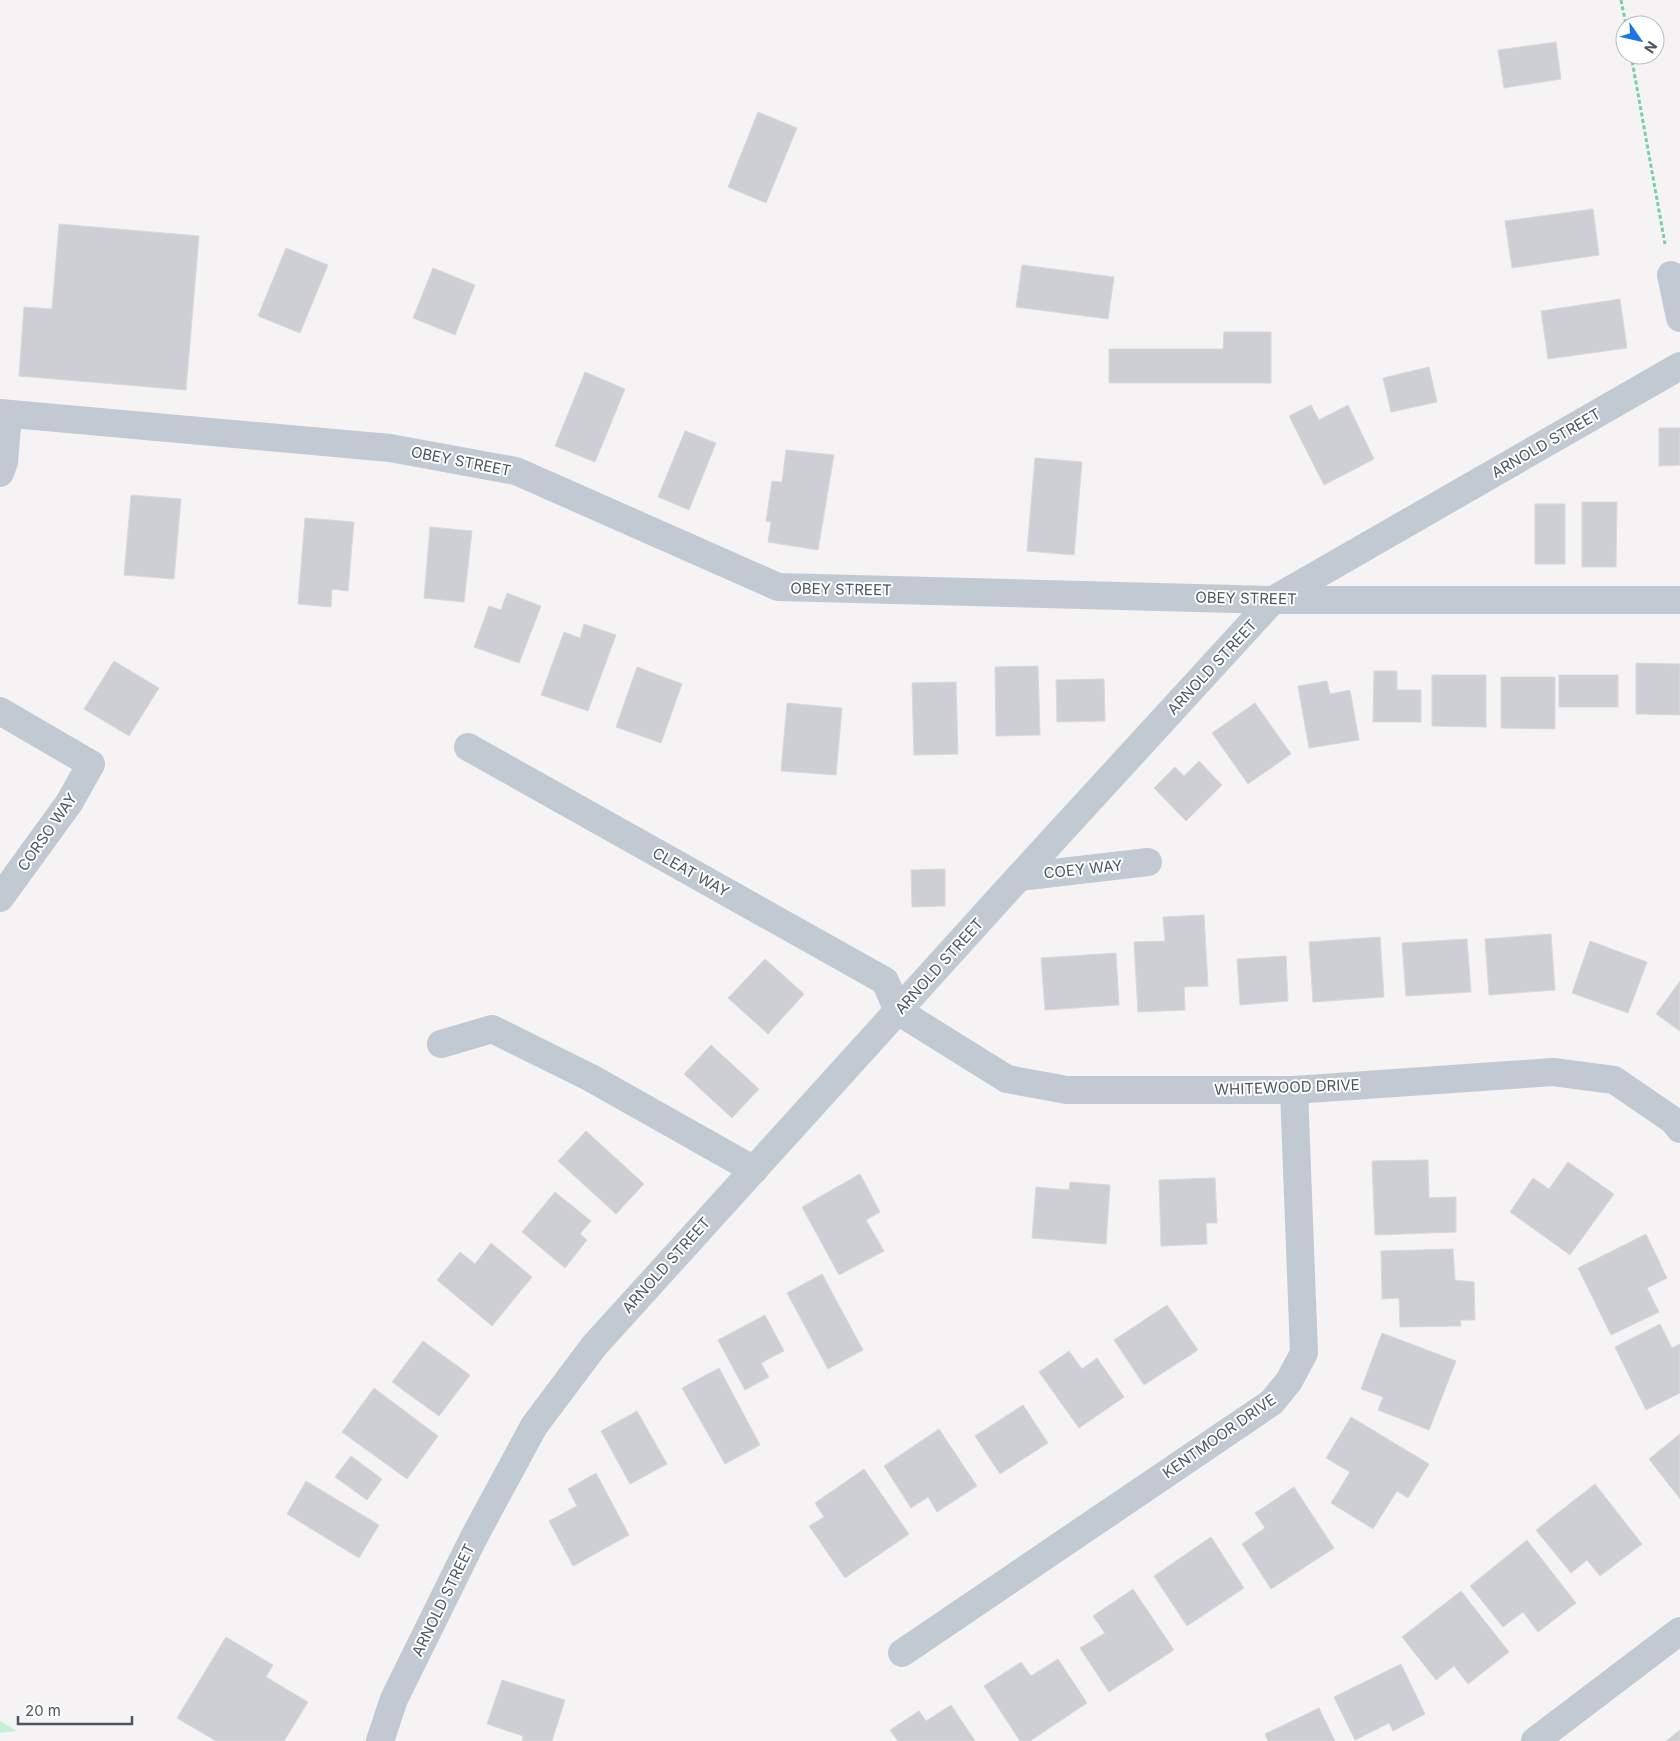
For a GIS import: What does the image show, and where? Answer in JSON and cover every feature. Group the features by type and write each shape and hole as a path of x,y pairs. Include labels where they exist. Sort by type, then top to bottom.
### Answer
{"street":[{"path":"1671,275 1680,318"},
{"name":"ARNOLD STREET","path":"380,1741 398,1690 474,1537 534,1426 594,1346 1273,600 1680,366"},
{"path":"0,473 4,462 4,413"},
{"name":"OBEY STREET","path":"4,413 390,448 516,470 778,587 1273,600 1680,600"},
{"name":"CORSO WAY","path":"0,711 91,764 68,804 0,898"},
{"name":"CLEAT WAY","path":"468,746 885,981 898,1011"},
{"name":"COEY WAY","path":"1019,877 1148,862"},
{"name":"WHITEWOOD DRIVE","path":"898,1011 1007,1080 1066,1090 1294,1090 1553,1072 1614,1080 1674,1121 1680,1129"},
{"path":"441,1044 492,1029 591,1078 754,1170"},
{"name":"KENTMOOR DRIVE","path":"902,1653 1272,1402 1290,1381 1304,1353 1294,1090"},
{"path":"1535,1741 1680,1631"}],"path":[{"path":"1621,0 1624,15"},
{"path":"1633,65 1671,275"}],"green space":[{"path":"0,1721 17,1731 0,1733"}],"building":[{"path":"1556,42 1561,79 1504,88 1498,50"},
{"path":"758,112 797,128 766,203 728,187"},
{"path":"1593,209 1599,255 1512,268 1505,221"},
{"path":"59,224 199,236 186,390 19,376 24,307 52,309"},
{"path":"286,248 328,265 300,333 258,316"},
{"path":"1022,265 1114,277 1108,319 1016,307"},
{"path":"433,268 475,285 455,335 413,318"},
{"path":"1620,299 1627,348 1548,359 1541,311"},
{"path":"1224,332 1271,332 1271,383 1109,383 1109,349 1223,349"},
{"path":"1429,367 1437,402 1391,412 1383,378"},
{"path":"585,372 625,389 595,462 555,446"},
{"path":"1311,405 1319,420 1348,405 1374,459 1324,485 1289,416"},
{"path":"1659,428 1680,428 1680,465 1659,466"},
{"path":"685,431 716,443 689,510 658,497"},
{"path":"786,450 834,455 818,550 768,542 771,522 766,521 772,481 782,482"},
{"path":"1035,458 1082,462 1074,555 1027,551"},
{"path":"131,495 181,499 174,579 124,575"},
{"path":"1582,502 1617,502 1616,567 1582,567"},
{"path":"1535,504 1565,504 1565,564 1535,564"},
{"path":"305,518 354,522 348,591 332,589 331,607 298,604"},
{"path":"430,527 472,531 464,602 424,598"},
{"path":"507,593 541,606 519,663 474,647 489,606 501,610"},
{"path":"584,624 616,635 588,711 541,695 564,632 580,638"},
{"path":"114,661 159,688 129,736 84,709"},
{"path":"1636,663 1680,664 1680,715 1636,714"},
{"path":"1038,666 1040,735 996,736 995,667"},
{"path":"637,667 682,684 661,743 616,727"},
{"path":"1374,671 1397,671 1397,690 1421,690 1421,722 1373,722"},
{"path":"1432,675 1486,675 1486,727 1432,726"},
{"path":"1559,675 1618,675 1618,707 1559,707"},
{"path":"1501,677 1555,677 1555,729 1501,728"},
{"path":"1104,679 1105,721 1057,722 1056,680"},
{"path":"1327,681 1330,694 1350,690 1359,740 1309,748 1298,686"},
{"path":"956,682 958,754 914,755 912,683"},
{"path":"787,703 842,708 836,775 781,771"},
{"path":"1255,703 1291,754 1248,784 1212,733"},
{"path":"1199,761 1222,785 1186,821 1154,788 1175,767 1184,776"},
{"path":"945,869 945,906 912,907 911,870"},
{"path":"1204,915 1208,986 1184,987 1185,1010 1138,1012 1134,942 1165,941 1163,917"},
{"path":"1551,934 1555,990 1489,995 1485,939"},
{"path":"1380,937 1384,997 1313,1002 1309,942"},
{"path":"1467,939 1471,992 1406,996 1402,943"},
{"path":"1590,941 1647,962 1628,1013 1572,993"},
{"path":"1116,953 1119,1005 1045,1010 1041,958"},
{"path":"1286,956 1288,1001 1240,1005 1237,959"},
{"path":"765,959 804,994 768,1034 728,998"},
{"path":"1680,981 1680,1031 1656,1014"},
{"path":"711,1045 759,1089 732,1118 684,1074"},
{"path":"586,1131 644,1184 616,1214 558,1161"},
{"path":"1428,1160 1429,1198 1456,1197 1456,1232 1375,1235 1372,1161"},
{"path":"1568,1162 1614,1194 1570,1255 1510,1212 1533,1178 1549,1189"},
{"path":"860,1174 880,1212 866,1220 884,1251 839,1275 802,1207"},
{"path":"1215,1178 1217,1223 1206,1223 1207,1244 1161,1246 1159,1180"},
{"path":"1070,1182 1110,1185 1106,1244 1032,1238 1036,1187 1069,1190"},
{"path":"555,1192 591,1221 580,1234 587,1240 565,1268 522,1232"},
{"path":"1646,1234 1667,1278 1647,1288 1659,1312 1611,1335 1578,1268"},
{"path":"491,1243 532,1277 492,1326 437,1280 460,1252 475,1264"},
{"path":"1453,1249 1455,1280 1474,1282 1475,1320 1460,1320 1461,1326 1400,1327 1399,1298 1382,1299 1381,1251"},
{"path":"822,1274 863,1350 828,1369 787,1293"},
{"path":"1167,1305 1198,1350 1144,1385 1114,1340"},
{"path":"765,1315 784,1351 761,1363 769,1377 745,1390 718,1340"},
{"path":"1660,1324 1672,1348 1680,1344 1680,1393 1646,1410 1615,1347"},
{"path":"1382,1333 1456,1361 1429,1430 1378,1410 1383,1397 1361,1389"},
{"path":"423,1341 470,1375 439,1416 392,1382"},
{"path":"1069,1351 1082,1369 1097,1358 1124,1397 1079,1428 1039,1372"},
{"path":"719,1368 760,1445 725,1464 682,1388"},
{"path":"374,1388 438,1436 407,1479 342,1432"},
{"path":"1023,1405 1048,1443 1000,1474 975,1436"},
{"path":"637,1411 667,1464 630,1484 601,1431"},
{"path":"1351,1417 1429,1464 1408,1498 1397,1491 1373,1529 1331,1503 1350,1472 1326,1458"},
{"path":"939,1429 977,1486 937,1512 928,1497 911,1508 884,1466"},
{"path":"1680,1434 1680,1499 1649,1459"},
{"path":"351,1456 382,1479 367,1500 335,1477"},
{"path":"864,1469 909,1534 845,1578 809,1526 824,1517 815,1503"},
{"path":"596,1473 629,1535 573,1566 549,1521 577,1506 568,1489"},
{"path":"306,1481 379,1525 359,1558 287,1514"},
{"path":"1595,1484 1642,1544 1600,1576 1587,1560 1571,1573 1536,1530"},
{"path":"1294,1487 1334,1548 1271,1589 1242,1544 1265,1528 1255,1513"},
{"path":"1211,1537 1244,1588 1187,1626 1154,1576"},
{"path":"1527,1540 1576,1603 1538,1632 1523,1612 1503,1627 1470,1586"},
{"path":"1133,1589 1174,1650 1109,1692 1080,1648 1105,1633 1093,1616"},
{"path":"1461,1591 1509,1652 1468,1684 1454,1666 1436,1680 1402,1637"},
{"path":"226,1637 273,1665 266,1677 308,1702 284,1741 216,1741 177,1718"},
{"path":"1058,1659 1087,1703 1030,1741 1020,1741 984,1686 1021,1662 1031,1676"},
{"path":"1401,1664 1425,1714 1393,1731 1389,1723 1355,1740 1334,1697"},
{"path":"502,1680 565,1700 552,1741 522,1741 523,1736 487,1724"},
{"path":"951,1705 975,1741 898,1741 890,1730 919,1711 926,1721"},
{"path":"1319,1708 1335,1741 1268,1741 1265,1734"},
{"path":"1680,1730 1680,1741 1666,1741"}]}
